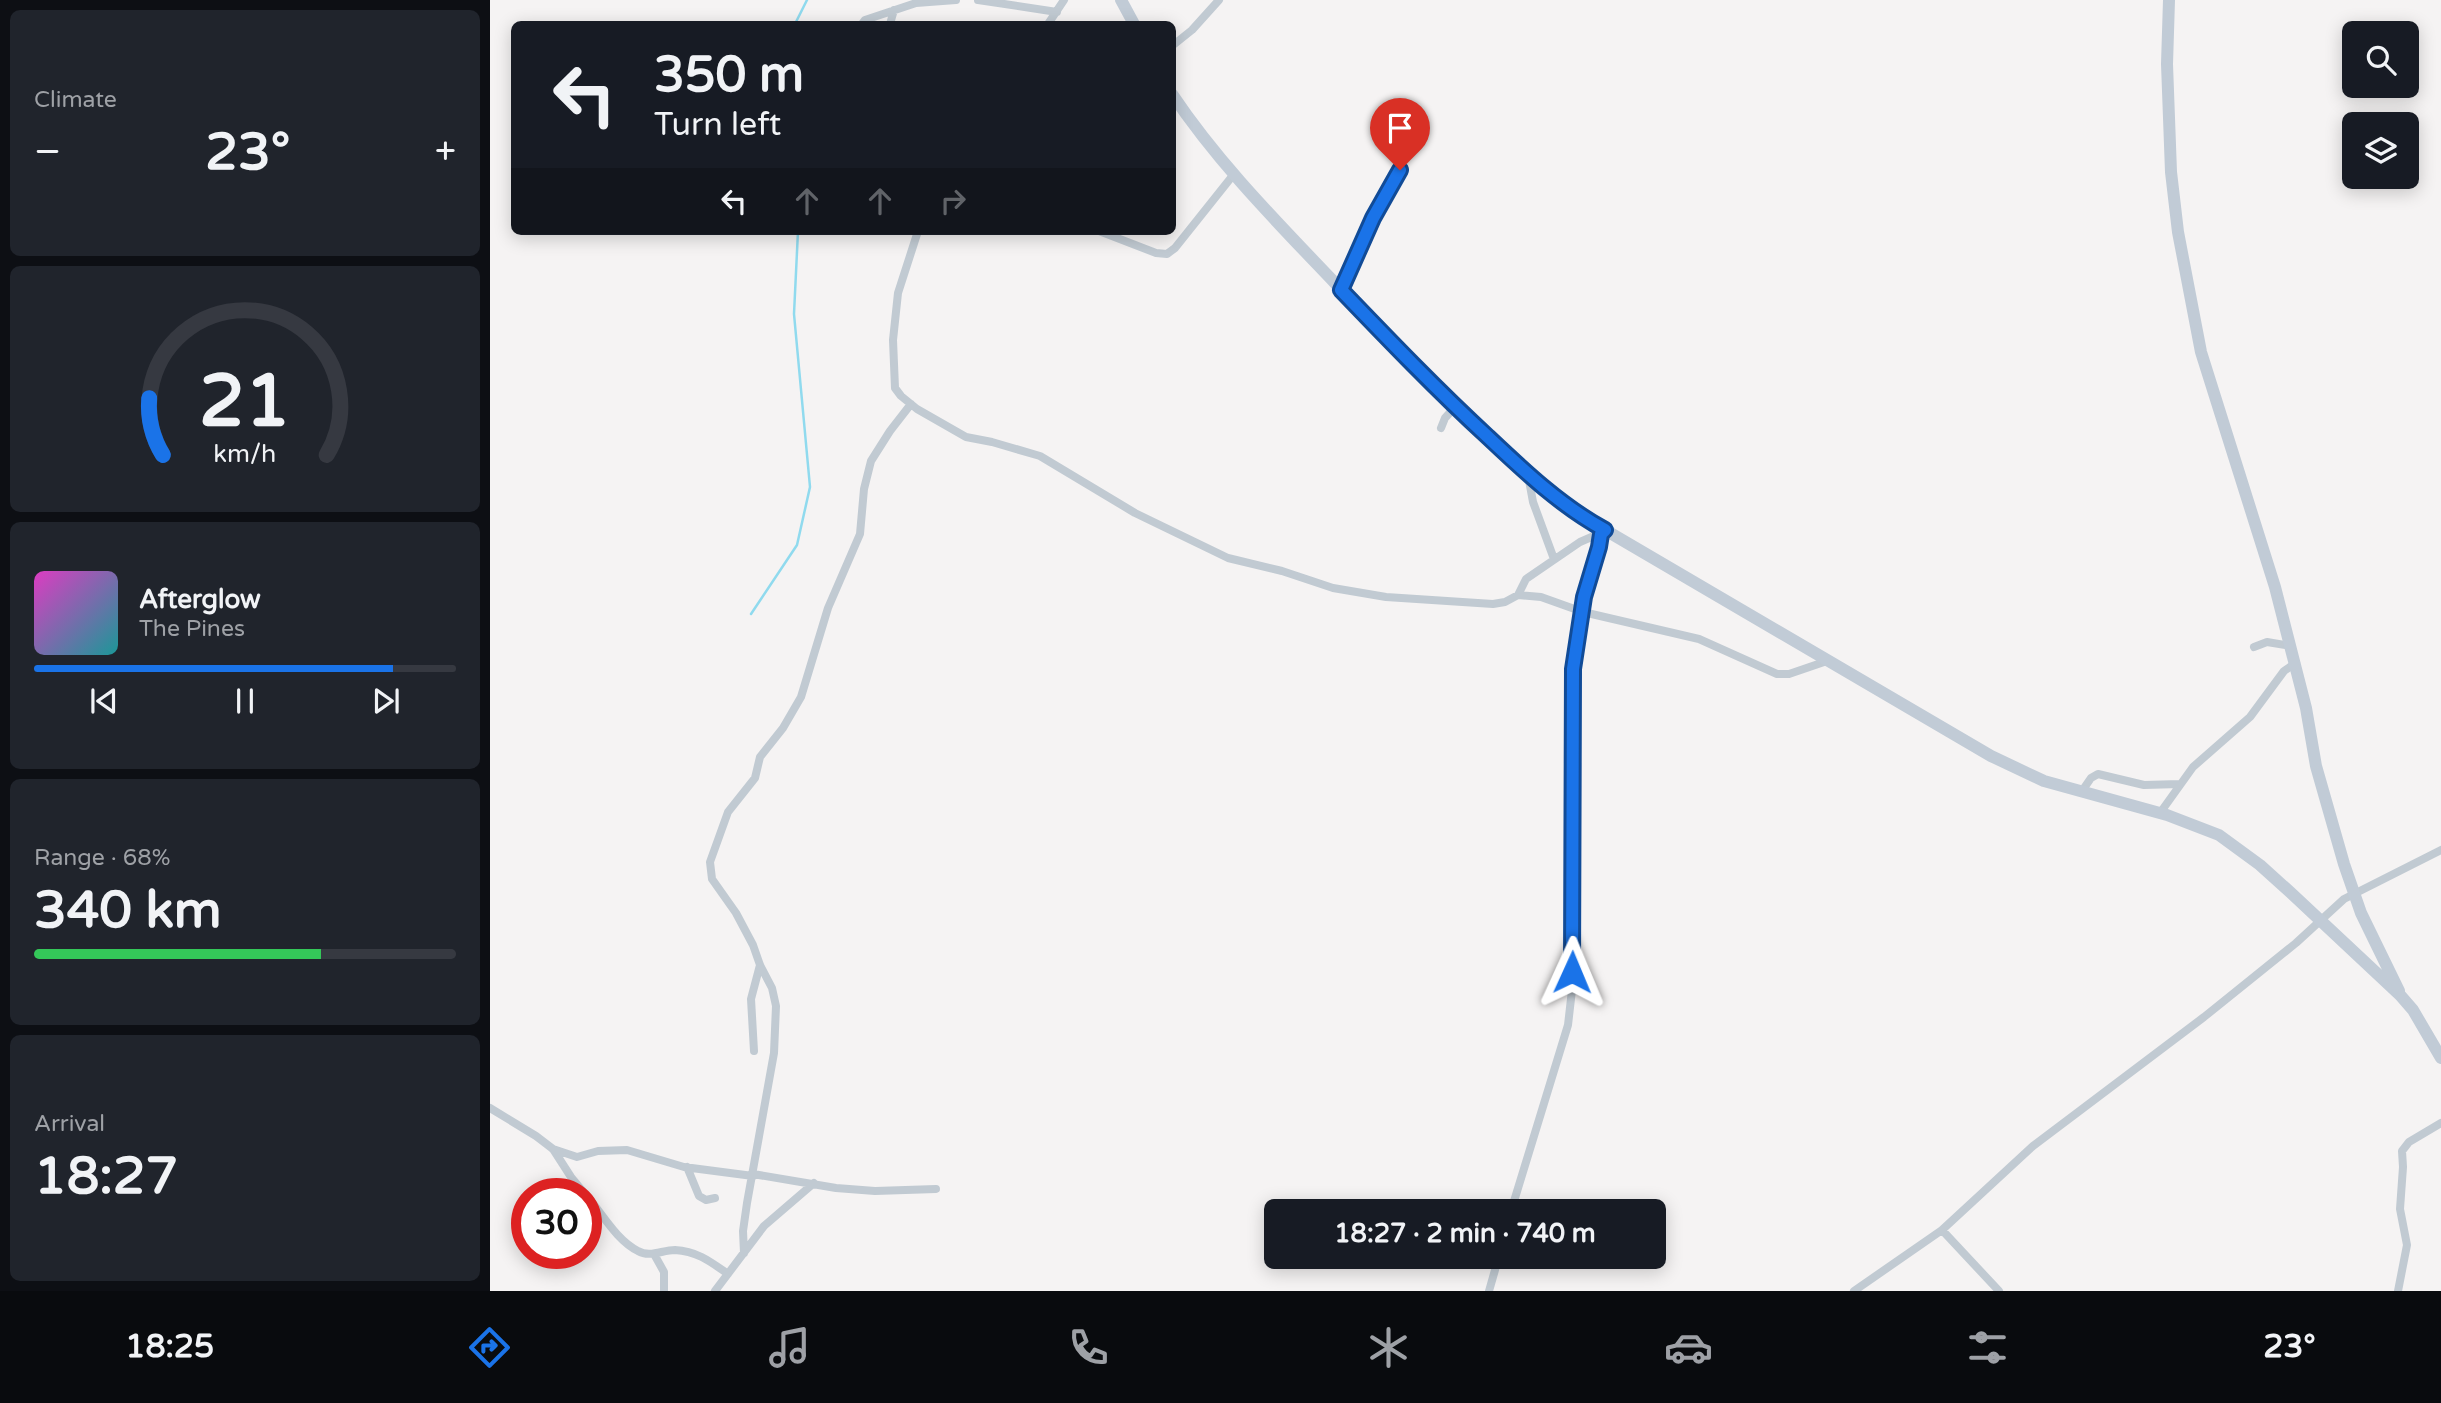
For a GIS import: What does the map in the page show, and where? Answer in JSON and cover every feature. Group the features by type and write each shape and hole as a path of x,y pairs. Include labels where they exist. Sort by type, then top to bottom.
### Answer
{"street":[{"path":"864,21 915,2 956,0"},
{"path":"978,0 1057,12"},
{"path":"1050,21 1064,0"},
{"path":"1121,0 1132,21"},
{"path":"1176,43 1192,30 1219,0"},
{"path":"2169,0 2167,64 2171,172 2192,311 2210,383 2256,523 2296,663 2316,766 2353,893 2397,983 2400,995"},
{"path":"891,21 894,10"},
{"path":"1176,100 1200,136 1341,290 1432,385 1552,494 1603,532 2026,774 2160,813 2219,835 2260,865 2400,995 2413,1010 2441,1058"},
{"path":"1341,290 1373,218 1400,170"},
{"path":"1109,235 1156,253 1167,254 1175,248 1234,174"},
{"path":"917,235 898,293 892,340 895,388 911,404 966,437 1041,456 1154,523 1211,551 1282,571 1321,586 1386,597 1493,604 1505,602 1518,595 1541,597 1583,612 1699,639 1777,674 1790,674 1827,661"},
{"path":"744,1253 743,1231 777,1028 772,988 736,913 712,879 710,862 729,812 755,778 760,757 783,729 801,697 828,608 860,534 864,489 872,461 911,404"},
{"path":"1441,428 1447,415 1455,407"},
{"path":"1528,475 1533,502 1554,559"},
{"path":"1518,595 1526,579 1580,542 1603,532"},
{"path":"1515,1199 1568,1025 1573,936 1573,669 1584,597 1603,532"},
{"path":"2254,648 2267,642 2291,646"},
{"path":"2160,813 2193,767 2250,717 2278,677 2296,663"},
{"path":"2082,791 2091,778 2098,774 2141,785 2180,784"},
{"path":"1854,1291 1942,1230 2033,1146 2204,1017 2353,893 2441,850"},
{"path":"754,1051 751,999 760,965"},
{"path":"490,1108 553,1149 577,1157 598,1151 627,1150 687,1167 836,1188 875,1191 936,1189"},
{"path":"2398,1291 2405,1265 2407,1239 2400,1213 2402,1151 2409,1142 2441,1123"},
{"path":"553,1149 572,1178"},
{"path":"687,1167 699,1196 706,1200 715,1198"},
{"path":"715,1291 764,1226 814,1183"},
{"path":"602,1215 613,1230 639,1252 654,1254 671,1250 698,1254 728,1274"},
{"path":"1942,1230 1999,1291"},
{"path":"654,1254 664,1272 664,1291"},
{"path":"1489,1291 1495,1269"}],"waterway":[{"path":"796,21 807,0"},
{"path":"751,614 797,545 810,487 794,314 798,235"}],"route":[{"path":"1400,170 1373,218 1341,290 1432,385 1528,475 1605,530 1601,534 1584,597 1573,669 1572,972"}]}
